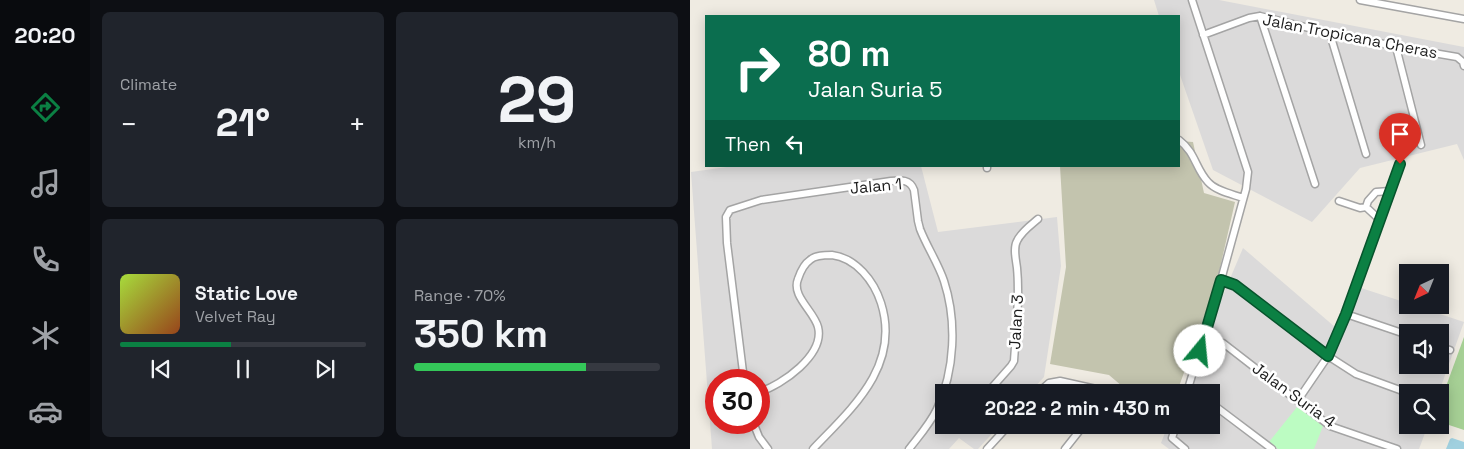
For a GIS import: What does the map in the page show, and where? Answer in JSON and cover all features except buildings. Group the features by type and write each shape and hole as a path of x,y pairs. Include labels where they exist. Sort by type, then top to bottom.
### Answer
{"street":[{"path":"1190,384 1244,198 1248,172 1192,0"},
{"path":"1360,0 1375,1 1464,19"},
{"path":"1260,16 1315,184"},
{"name":"Jalan Tropicana Cheras","path":"1203,35 1249,18 1260,16 1330,34 1396,47 1457,56 1464,66"},
{"path":"1330,34 1366,154"},
{"path":"1396,47 1421,144"},
{"path":"1180,141 1194,156 1199,169 1208,183 1220,190 1244,198"},
{"path":"1298,400 1328,356 1346,314 1400,164"},
{"name":"Jalan 1","path":"743,369 727,244 726,217 730,210 761,200 901,180 908,181 913,185 920,229 944,280 949,300 952,335 951,360 946,384"},
{"path":"1366,207 1368,201 1376,192 1390,191"},
{"path":"1339,201 1360,208 1366,207"},
{"path":"1366,207 1380,220"},
{"name":"Jalan 3","path":"995,384 1014,360 1018,279 1016,242 1038,219"},
{"path":"770,389 792,375 804,363 818,340 819,328 814,316 798,293 797,282 802,270 810,260 824,255 838,256 852,262 868,278 877,292 886,327 884,354 873,380 864,394 813,449"},
{"path":"1221,280 1235,285 1328,356 1356,374 1399,390"},
{"path":"1346,314 1399,332"},
{"name":"Jalan Suria 4","path":"1223,342 1327,424 1397,449"},
{"path":"1047,384 1060,381 1074,384"},
{"path":"1220,410 1272,449"},
{"name":"Jalan 1","path":"908,449 935,416"},
{"path":"758,434 768,449"},
{"path":"987,449 1001,434"},
{"path":"1069,448 1078,434"},
{"path":"1173,434 1172,438 1185,449"}],"shaded area":[{"path":"1154,0 1219,0 1464,47 1464,160 1457,144 1360,168 1312,222 1213,170 1180,75 1180,15 1159,15"},
{"path":"1180,141 1193,142 1204,193 1235,202 1217,281 1180,384 1120,384 1109,375 1050,364 1066,267 1060,167 1180,167"},
{"path":"727,167 921,167 938,232 1057,217 1061,266 1044,377 1037,384 935,384 935,434 992,434 978,449 974,449 959,438 949,449 712,449 711,434 770,434 770,369 706,369 691,172"},
{"path":"1243,248 1335,327 1352,285 1399,300 1399,314 1440,314 1464,322 1449,364 1449,324 1399,324 1399,374 1445,374 1442,384 1399,384 1399,434 1425,434 1419,449 1169,449 1161,443 1164,434 1220,434 1220,384 1185,384"}],"green space":[{"path":"1464,337 1464,430 1449,425 1449,384 1447,384"},
{"path":"1297,407 1323,426 1314,449 1278,449 1269,442"}],"water":[{"path":"1452,438 1464,442 1464,449 1446,449"}],"route":[{"path":"1200,351 1221,280 1235,285 1328,356 1346,314 1400,164"}]}
